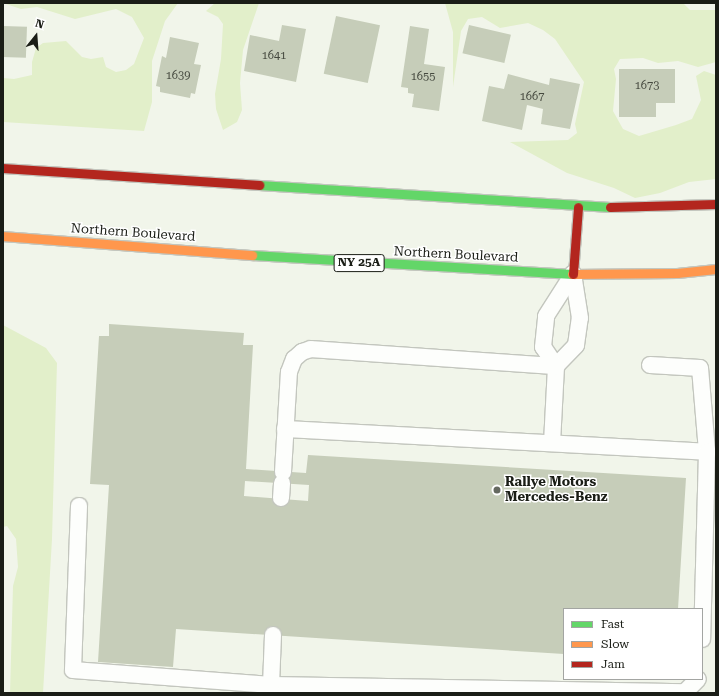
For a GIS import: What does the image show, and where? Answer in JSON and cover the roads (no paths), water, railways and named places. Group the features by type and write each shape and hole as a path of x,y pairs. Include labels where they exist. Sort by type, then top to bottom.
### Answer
{"main road":[{"path":"3,168 578,207 649,207 716,204"},
{"path":"572,274 578,207"},
{"name":"Northern Boulevard","path":"3,236 363,263 572,274 677,273 716,269"}],"lane":[{"path":"552,443 556,366 544,347 546,316 572,274"},
{"path":"556,366 576,345 580,318 572,274"},
{"path":"282,485 289,372 294,358 302,352 311,349 556,366"},
{"path":"650,365 700,368 707,452 703,608"},
{"path":"285,429 707,452"},
{"path":"79,506 73,670 270,690 685,692 697,680"},
{"path":"270,690 273,635"}],"place":[{"name":"Rallye Motors Mercedes-Benz","path":"497,490"}]}
